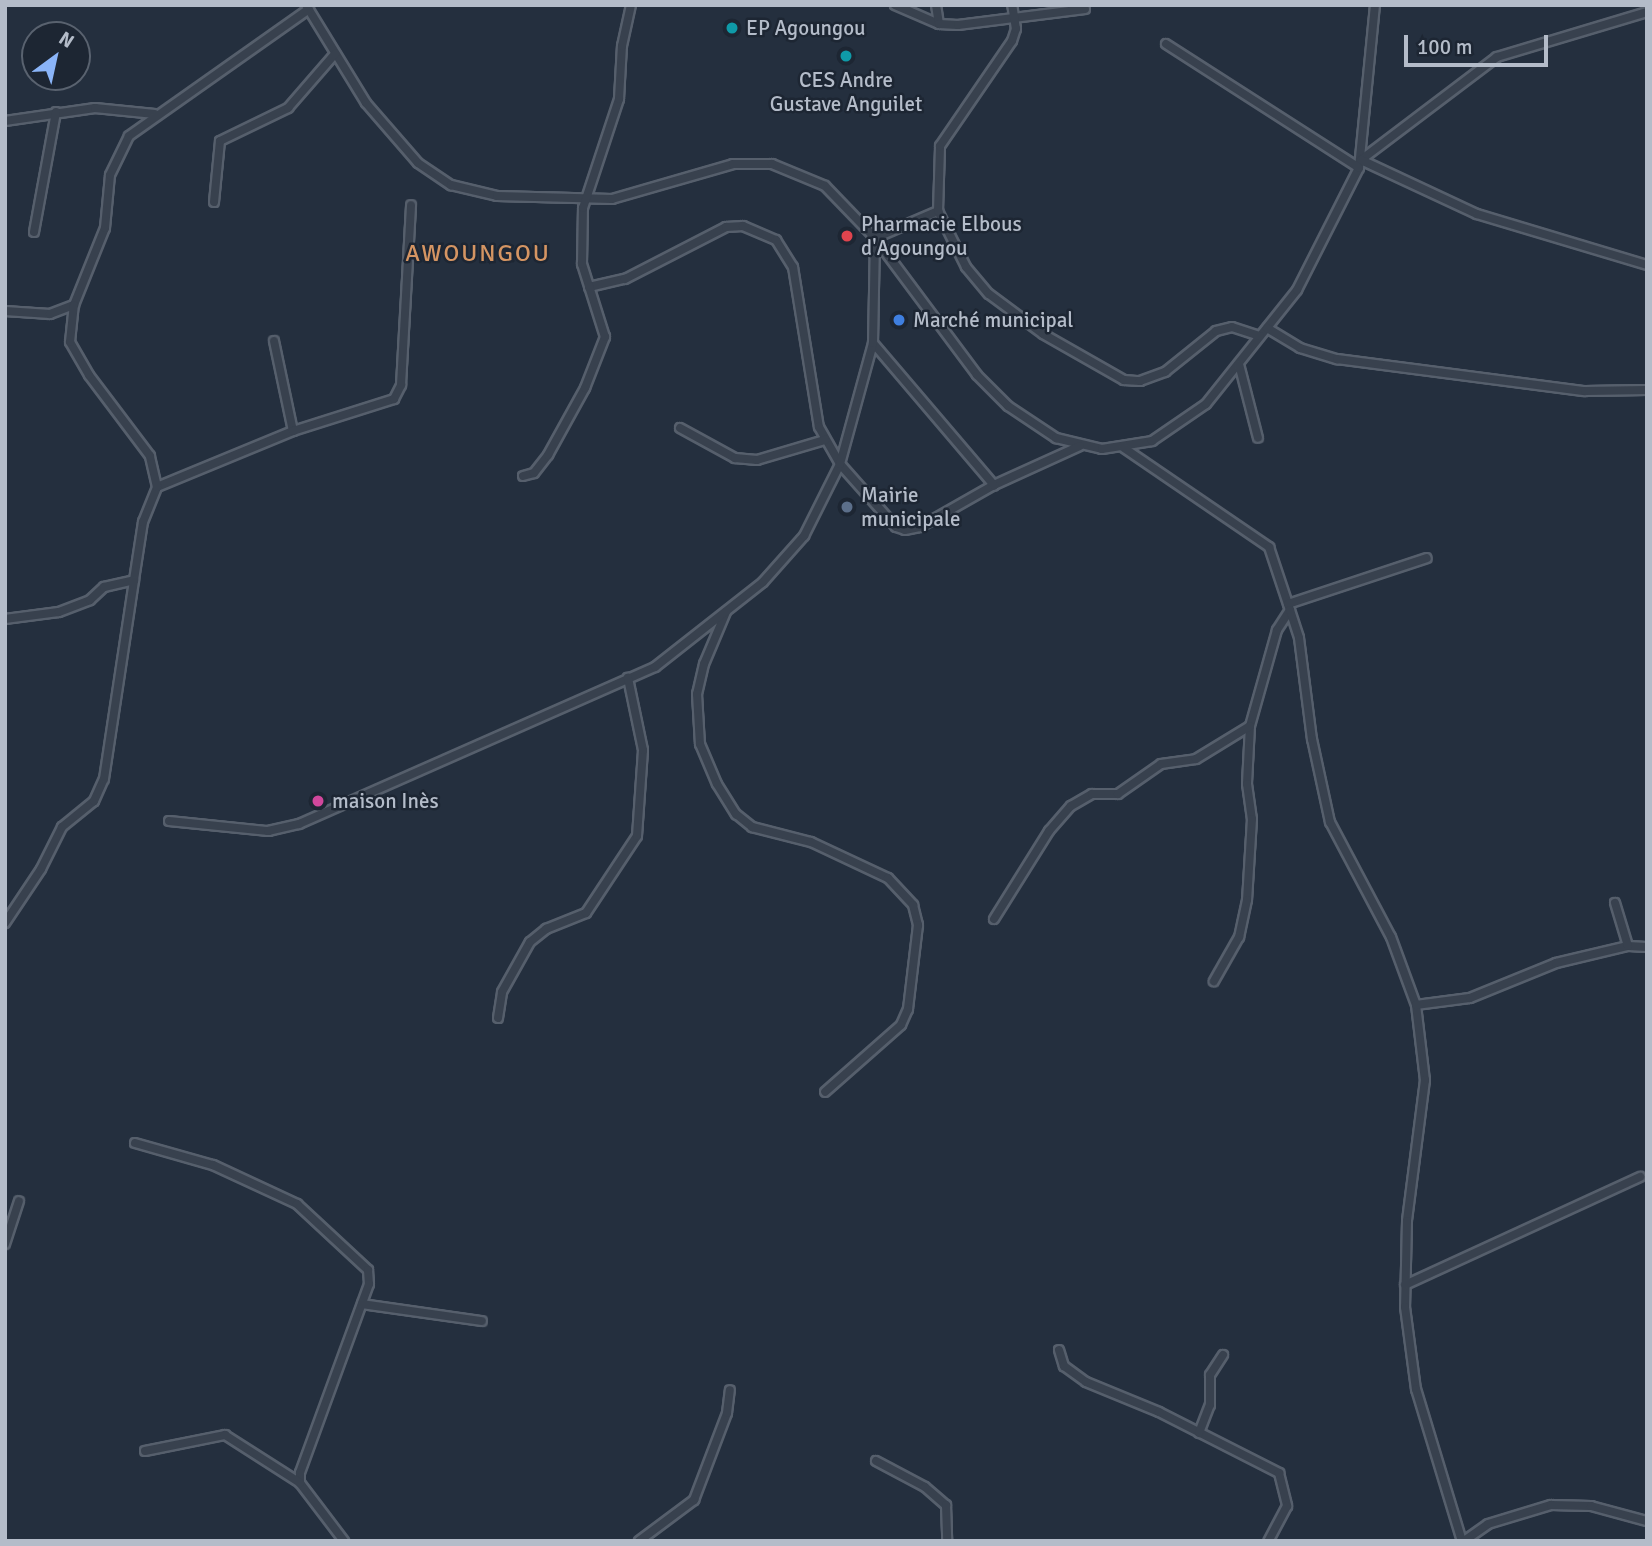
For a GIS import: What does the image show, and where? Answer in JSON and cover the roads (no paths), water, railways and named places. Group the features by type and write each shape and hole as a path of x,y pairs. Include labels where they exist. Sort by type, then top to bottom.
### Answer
{"street":[{"path":"523,476 542,465 595,364 605,337 589,287 581,249 584,199 619,99 622,46 631,5"},
{"path":"895,5 939,24 1085,9"},
{"path":"936,5 939,24"},
{"path":"1012,5 1016,29 1005,54 940,146 938,211 966,267 989,294 1043,334 1124,380 1140,381 1165,372 1216,331 1232,327 1260,336"},
{"path":"5,923 41,869 62,827 94,801 104,779 143,522 157,486 150,456 78,360 69,332 74,305 105,229 110,175 129,136 155,114 307,7 366,103 435,176 485,195 584,199 637,194 733,163 772,164 825,186 876,238 977,375 1033,425 1080,446 1124,448 1152,441 1191,416 1239,364 1317,256 1360,164 1375,5"},
{"path":"1360,164 1497,57 1647,12"},
{"path":"1166,44 1360,164 1477,214 1647,265"},
{"path":"214,202 220,141 288,108 335,54"},
{"path":"5,121 95,108 155,114"},
{"path":"34,232 57,112"},
{"path":"157,486 293,431 386,404 398,392 411,205"},
{"path":"876,238 938,211"},
{"path":"589,287 625,279 726,228 743,226 764,233 786,251 793,267 819,427 825,440 840,464 890,521 905,530 920,527 994,485 1080,446"},
{"path":"169,821 279,830 430,770 673,656 704,626 726,612 762,582 804,536 840,464 873,343 876,238"},
{"path":"5,311 50,314 74,305"},
{"path":"1267,328 1300,348 1337,359 1585,391 1647,390"},
{"path":"274,341 293,431"},
{"path":"873,343 994,485"},
{"path":"1239,364 1258,438"},
{"path":"680,428 735,458 757,460 825,440"},
{"path":"1124,448 1269,547 1299,638 1312,739 1330,822 1391,937 1416,1005 1424,1080 1410,1182 1405,1285 1416,1389 1463,1541 1488,1524 1551,1504 1591,1506 1647,1521"},
{"path":"1214,981 1234,952 1247,900 1250,726 1276,630 1289,607 1427,558"},
{"path":"5,619 59,612 90,600 104,587 134,580"},
{"path":"726,612 697,694 700,744 717,784 736,814 752,827 811,842 888,878 913,905 918,925 908,1009 901,1025 825,1092"},
{"path":"498,1018 502,992 530,942 545,929 586,913 637,836 643,750 628,678"},
{"path":"994,919 1049,831 1071,806 1092,794 1118,794 1161,764 1196,759 1250,726"},
{"path":"1615,903 1628,946"},
{"path":"1416,1005 1470,998 1556,963 1628,946 1647,947"},
{"path":"135,1143 213,1165 297,1204 368,1270 369,1284 299,1483"},
{"path":"1405,1285 1640,1177"},
{"path":"5,1244 19,1201"},
{"path":"362,1304 482,1321"},
{"path":"1059,1350 1064,1366 1086,1382 1279,1473 1287,1506 1268,1541"},
{"path":"1199,1433 1210,1405 1210,1375 1223,1355"},
{"path":"639,1541 694,1500 727,1413 730,1390"},
{"path":"145,1451 225,1434 299,1483 344,1541"},
{"path":"876,1461 925,1487 946,1505 947,1541"}],"place":[{"name":"EP Agoungou","path":"732,28"},
{"name":"CES Andre Gustave Anguilet","path":"846,56"},
{"name":"Pharmacie Elbous d'Agoungou","path":"847,236"},
{"name":"Marché municipal","path":"899,320"},
{"name":"Mairie municipale","path":"847,507"},
{"name":"maison Inès","path":"318,801"}],"district":[{"name":"AWOUNGOU","path":"478,254"}]}
